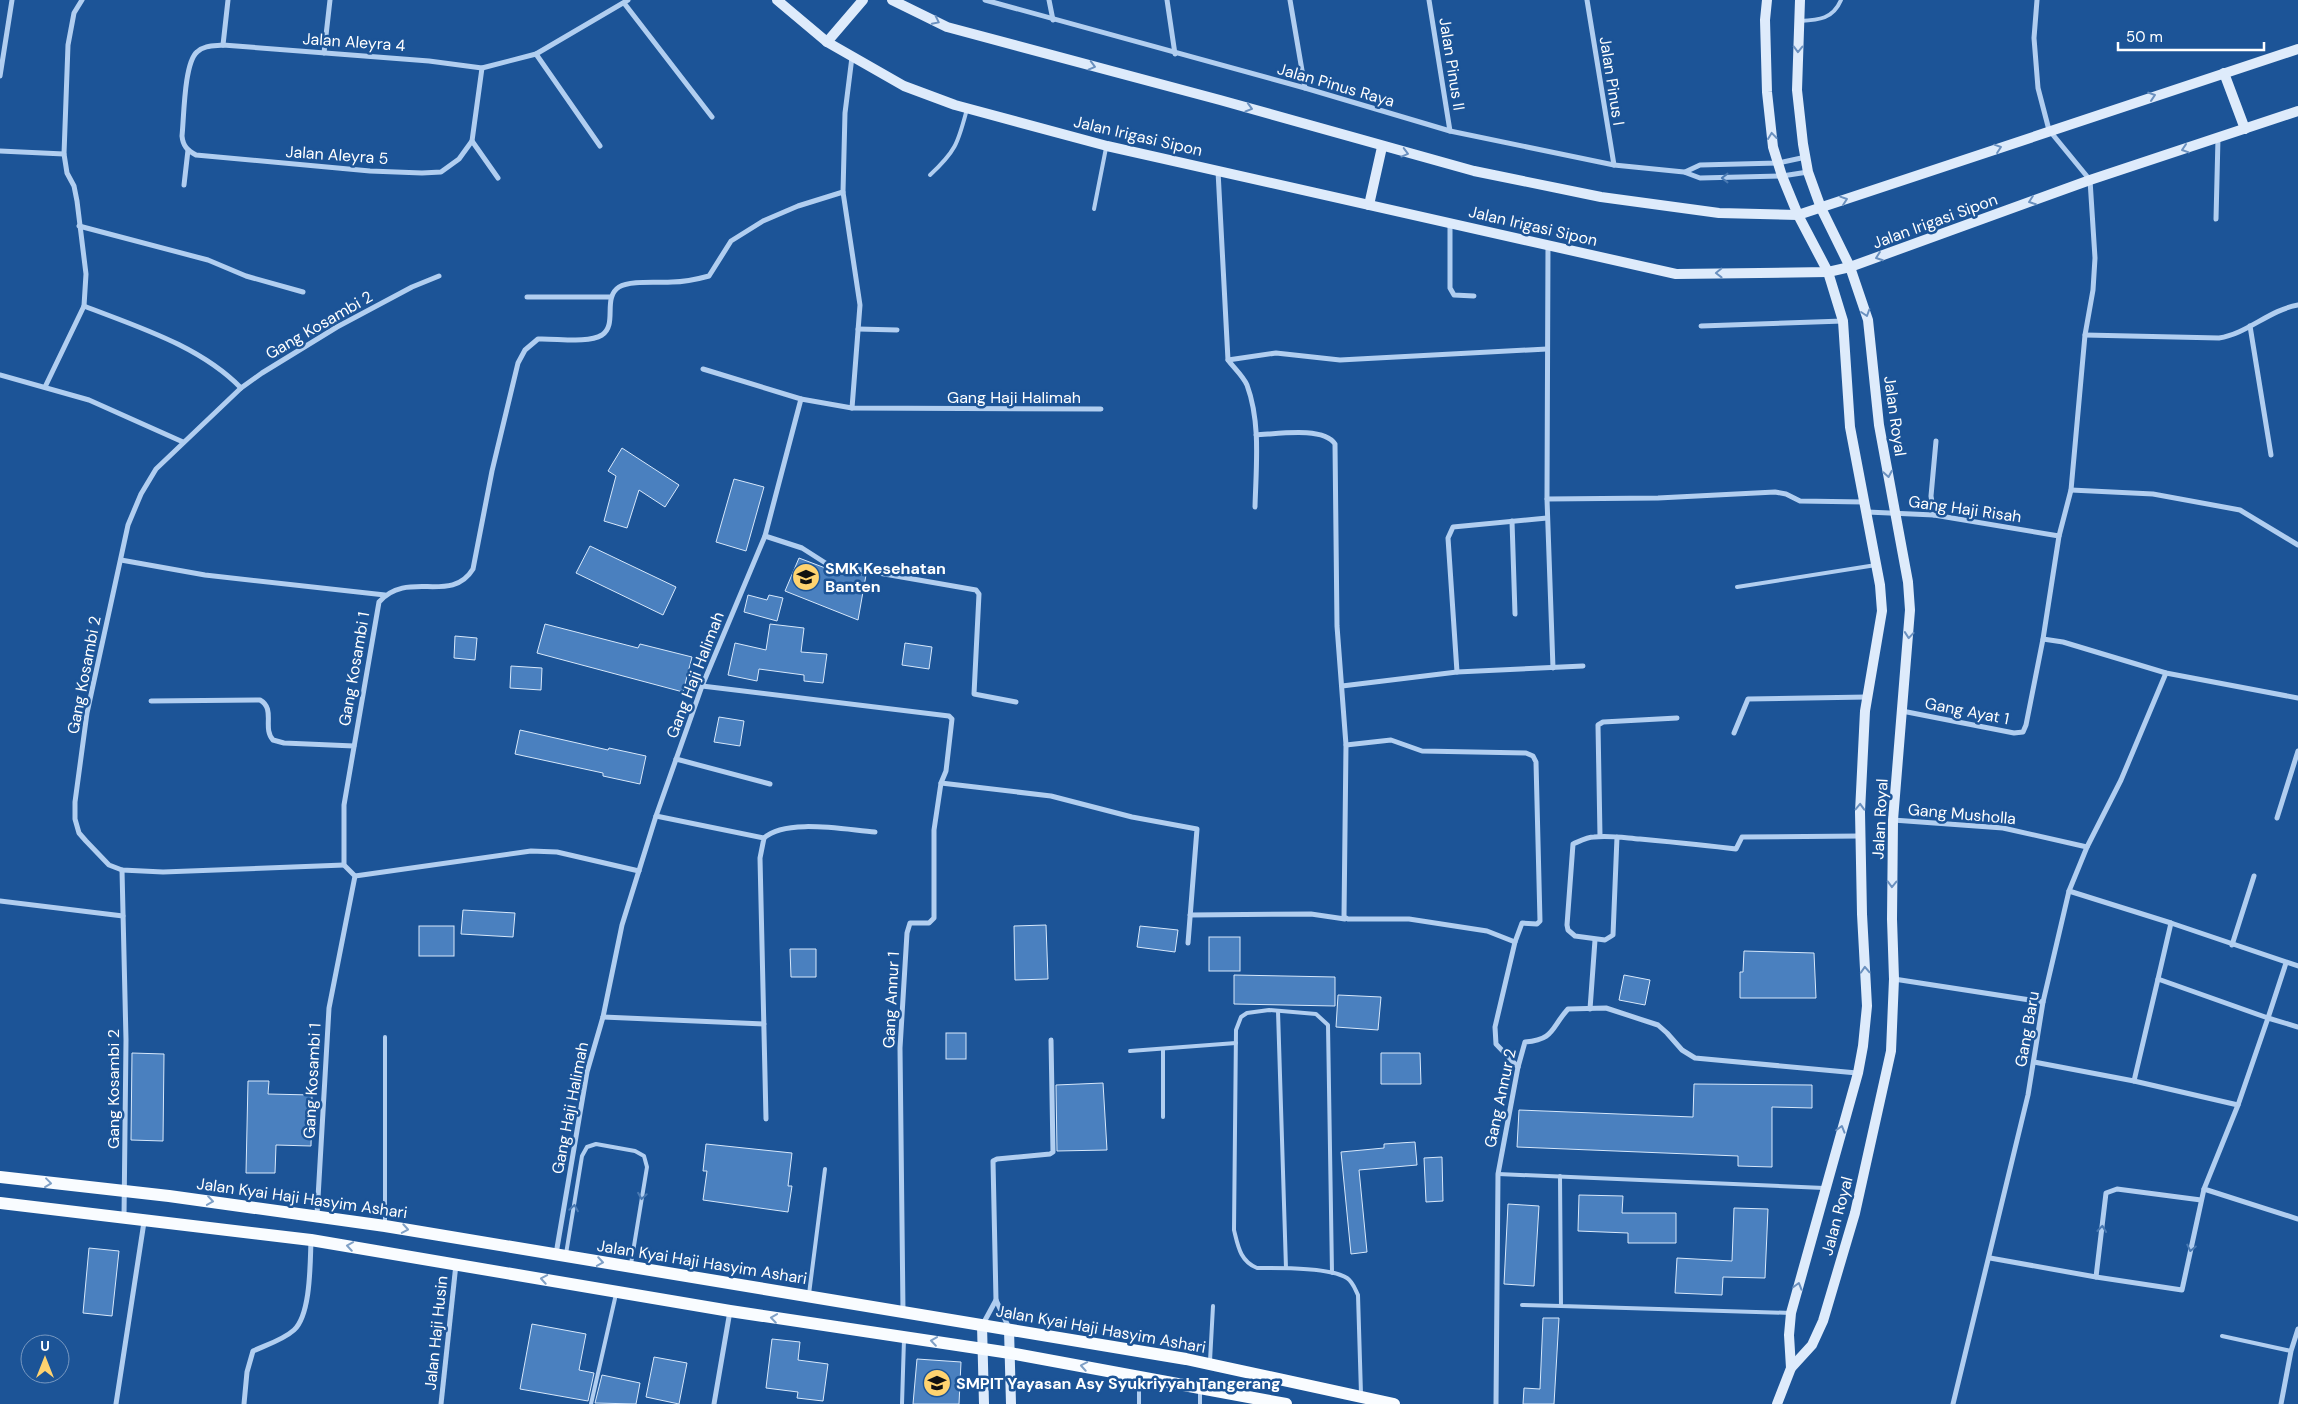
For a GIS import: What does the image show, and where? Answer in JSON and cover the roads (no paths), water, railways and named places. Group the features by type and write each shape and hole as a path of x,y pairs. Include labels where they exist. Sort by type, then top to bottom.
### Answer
{"main road":[{"name":"Jalan Kyai Haji Hasyim Ashari","path":"0,1177 317,1215 385,1226 903,1311 1210,1364 1394,1404"},
{"path":"0,1203 311,1240 730,1311 1010,1353 1286,1404"}],"street":[{"path":"0,76 12,0"},
{"path":"45,386 84,306 86,274 77,201 74,186 67,173 64,154 68,46 74,13 82,0"},
{"path":"223,45 228,0"},
{"path":"324,53 330,0"},
{"name":"Jalan Irigasi Sipon","path":"777,0 827,42 904,86 967,108 1107,146 1676,274 1826,269 1848,264 2090,180 2218,138 2243,124 2298,111"},
{"path":"827,42 863,0"},
{"path":"892,0 947,27 1220,100 1382,147 1474,171 1600,196 1719,213 1799,217 1823,211 2049,130 2298,49"},
{"name":"Jalan Pinus Raya","path":"985,0 1175,54 1304,88 1450,131 1614,165 1684,172 1700,178 1782,176 1808,172"},
{"path":"1049,0 1053,20"},
{"path":"1167,0 1175,54"},
{"path":"1290,0 1304,88"},
{"name":"Jalan Pinus II","path":"1428,0 1450,131"},
{"name":"Jalan Pinus I","path":"1587,0 1614,165"},
{"name":"Jalan Royal","path":"1767,0 1765,20 1767,92 1774,147 1782,176 1799,217 1826,269 1843,322 1850,427 1876,566 1882,611 1867,698 1860,803 1867,1006 1858,1073 1824,1188 1791,1313 1789,1335 1791,1368"},
{"name":"Jalan Royal","path":"1777,1404 1791,1368 1812,1345 1823,1321 1855,1213 1891,1051 1894,979 1892,920 1893,820 1910,610 1879,425 1868,320 1848,264 1823,211 1808,172 1798,90 1798,21 1800,0"},
{"path":"2037,0 2034,38 2038,88 2049,130 2090,180 2095,258 2093,290 2085,335 2071,490 2059,536 2043,639 2063,642 2166,673 2298,698"},
{"path":"498,178 472,141 482,68 536,54 626,2 712,117"},
{"name":"Jalan Aleyra 4","path":"184,185 188,150 183,144 182,136 190,65 198,51 205,47 223,45 430,61 482,68"},
{"path":"536,54 600,146"},
{"path":"852,56 845,113 843,192 860,305 852,408"},
{"path":"2224,73 2243,124"},
{"path":"2216,219 2218,138"},
{"name":"Jalan Aleyra 5","path":"188,150 207,158 422,173 441,172 459,159 472,141"},
{"path":"1369,205 1382,147"},
{"path":"0,151 64,154"},
{"name":"Jalan Pinus Raya","path":"1684,172 1700,166 1778,163 1806,157"},
{"path":"1218,170 1228,360 1246,383 1253,408 1256,435 1255,507"},
{"path":"527,297 611,297 619,287 625,285 675,282 709,276 731,241 763,220 798,206 843,192"},
{"path":"1450,222 1450,288 1454,295 1474,296"},
{"path":"79,226 208,260 246,276 304,292"},
{"path":"1548,244 1547,518 1553,668"},
{"name":"Gang Kosambi 2","path":"124,1218 126,1040 122,870 109,865 97,855 79,833 75,820 75,802 88,713 128,525 141,494 156,469 241,388 337,327 412,287 438,276"},
{"name":"Gang Kosambi 1","path":"344,866 344,805 379,602 385,595 399,588 455,585 466,579 473,569 492,471 518,363 525,350 538,339 589,339 601,335 609,325 611,297"},
{"path":"2085,335 2219,338 2232,335 2289,307 2298,305"},
{"path":"84,306 181,346 228,376 241,388"},
{"path":"1701,326 1843,322"},
{"path":"2250,326 2271,455"},
{"path":"858,329 897,330"},
{"path":"1228,360 1276,353 1340,360 1547,349"},
{"path":"704,369 801,400"},
{"path":"0,376 45,386 89,400 183,442"},
{"name":"Gang Haji Halimah","path":"561,1256 586,1072 603,1017 622,925 656,816 702,686 765,536 801,400 852,408 1101,410"},
{"path":"1256,435 1300,432 1323,434 1332,439 1335,444 1337,626 1346,745 1342,902 1345,918"},
{"path":"1934,515 1931,496 1936,441"},
{"path":"2071,490 2153,494 2240,510 2298,545"},
{"name":"Gang Haji Risah","path":"1547,499 1658,498 1775,492 1786,494 1800,501 1934,515 2059,536"},
{"path":"1457,672 1449,532 1453,527 1547,518"},
{"path":"1512,521 1515,614"},
{"path":"765,536 802,548 826,564 976,590 979,594 974,694 1016,702"},
{"path":"120,560 205,575 385,595"},
{"name":"Gang Ayat 1","path":"1902,711 2014,733 2023,732 2043,639"},
{"path":"1342,686 1457,672 1583,666"},
{"name":"Gang Baru","path":"1953,1404 1990,1258 2028,1094 2043,1002 2069,891 2087,847 2121,780 2166,673"},
{"name":"Gang Annur 1","path":"702,686 949,716 952,719 953,726 946,771 940,783 934,830 934,918 929,923 910,923 907,933 900,1048 903,1311"},
{"path":"1734,733 1748,699 1867,698"},
{"path":"151,701 260,700 264,702 268,711 268,734 273,740 284,743 354,746"},
{"path":"1600,836 1598,725 1603,722 1677,718"},
{"path":"1346,745 1391,740 1422,750 1526,752 1533,756 1536,762 1540,921 1537,924 1522,923 1515,942 1495,1027 1496,1044 1518,1067"},
{"path":"2277,818 2298,751"},
{"path":"676,759 770,784"},
{"path":"940,783 1051,796 1132,817 1196,828 1198,833 1188,943"},
{"path":"656,816 764,838"},
{"name":"Gang Musholla","path":"1893,820 2003,828 2087,847"},
{"path":"766,1119 760,858 764,838 779,828 795,826 875,832"},
{"path":"1617,837 1614,930 1610,938 1605,940 1575,936 1568,930 1567,925 1573,844 1593,837 1617,837 1736,849 1742,837 1861,836"},
{"path":"122,870 163,872 344,866 355,876 464,862 530,851 557,852 639,871"},
{"name":"Gang Kosambi 1","path":"317,1215 329,1008 355,876"},
{"path":"2232,945 2254,876"},
{"path":"2069,891 2172,923 2286,964 2298,966"},
{"path":"0,901 123,916"},
{"path":"1190,915 1311,914 1345,918 1410,919 1486,931 1515,942"},
{"path":"2134,1081 2172,923"},
{"path":"1590,1009 1595,940"},
{"path":"1990,1258 2182,1290 2204,1189 2238,1105 2286,964"},
{"path":"1894,979 2043,1002"},
{"path":"2158,979 2298,1027"},
{"name":"Gang Annur 2","path":"1496,1404 1498,1174 1518,1067 1525,1042 1544,1039 1568,1009 1606,1008 1658,1025 1682,1050 1695,1058 1858,1073"},
{"path":"603,1017 764,1024"},
{"path":"1011,1404 1010,1330 996,1300 993,1161 996,1159 1053,1152 1051,1040"},
{"path":"2034,1062 2134,1081 2238,1105"},
{"path":"2096,1277 2106,1193 2117,1189 2201,1200"},
{"path":"2204,1189 2298,1219"},
{"path":"116,1404 144,1220"},
{"path":"244,1404 247,1372 253,1351 294,1330 300,1322 306,1302 311,1240"},
{"name":"Jalan Haji Husin","path":"442,1404 456,1264"},
{"path":"984,1404 982,1325 996,1300"},
{"path":"714,1404 730,1311"},
{"path":"2281,1404 2291,1351 2298,1329"}],"lane":[{"path":"1798,21 1823,20 1828,17 1841,0"},
{"path":"930,174 950,156 959,139 967,108"},
{"path":"1094,208 1107,146"},
{"path":"1736,588 1876,566"},
{"path":"1278,1011 1286,1268"},
{"path":"1332,1272 1328,1025 1316,1014 1278,1011 1246,1013 1241,1017 1236,1030 1234,1230 1238,1247 1249,1264 1257,1268 1286,1268 1332,1272 1348,1278 1358,1294 1361,1396"},
{"path":"385,1037 385,1226"},
{"path":"1130,1051 1236,1043"},
{"path":"1163,1049 1163,1117"},
{"path":"561,1256 582,1156 587,1147 596,1144 636,1150 644,1156 647,1167 631,1267"},
{"path":"808,1296 825,1169"},
{"path":"1498,1174 1824,1188"},
{"path":"1560,1176 1561,1306"},
{"path":"591,1404 616,1292"},
{"path":"1522,1305 1791,1313"},
{"path":"1210,1364 1212,1306"},
{"path":"2222,1336 2291,1351"},
{"path":"902,1404 904,1337"},
{"path":"1139,1376 1139,1404"},
{"path":"1200,1387 1200,1404"}],"place":[{"name":"SMK Kesehatan Banten","path":"806,577"},
{"name":"SMPIT Yayasan Asy Syukriyyah Tangerang","path":"937,1383"}]}
